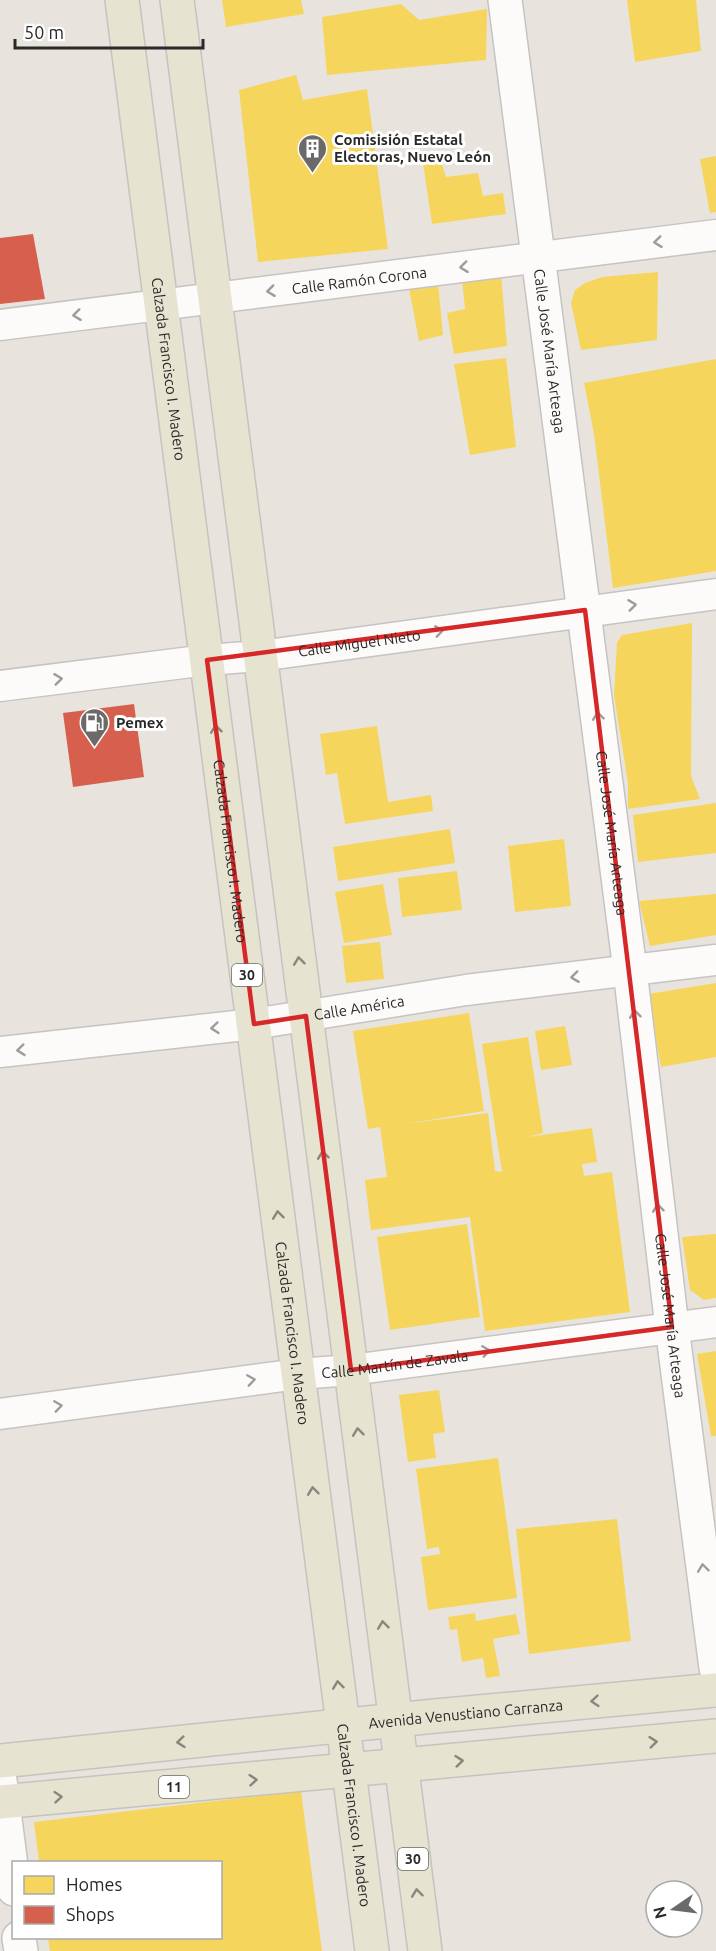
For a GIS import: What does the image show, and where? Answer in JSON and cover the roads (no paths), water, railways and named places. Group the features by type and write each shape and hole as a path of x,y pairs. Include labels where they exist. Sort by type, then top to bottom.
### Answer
{"main road":[{"name":"Calzada Francisco I. Madero","path":"122,0 372,1951"},
{"name":"30","path":"177,0 424,1951"},
{"name":"Avenida Venustiano Carranza","path":"0,1761 343,1725 716,1690"},
{"name":"11","path":"1,1795 349,1771 716,1736"}],"street":[{"name":"Calle José María Arteaga","path":"505,0 585,610 716,1668"},
{"name":"Calle Ramón Corona","path":"0,325 716,235"},
{"name":"Calle Miguel Nieto","path":"0,686 207,660 260,656 716,594"},
{"name":"Calle América","path":"0,1052 254,1024 466,990 716,960"},
{"name":"Calle Martín de Zavala","path":"0,1414 716,1322"},
{"path":"1,1795 12,1875"}],"place":[{"name":"Comisisión Estatal Electoras, Nuevo León","path":"313,174"},
{"name":"Pemex","path":"95,748"}]}
